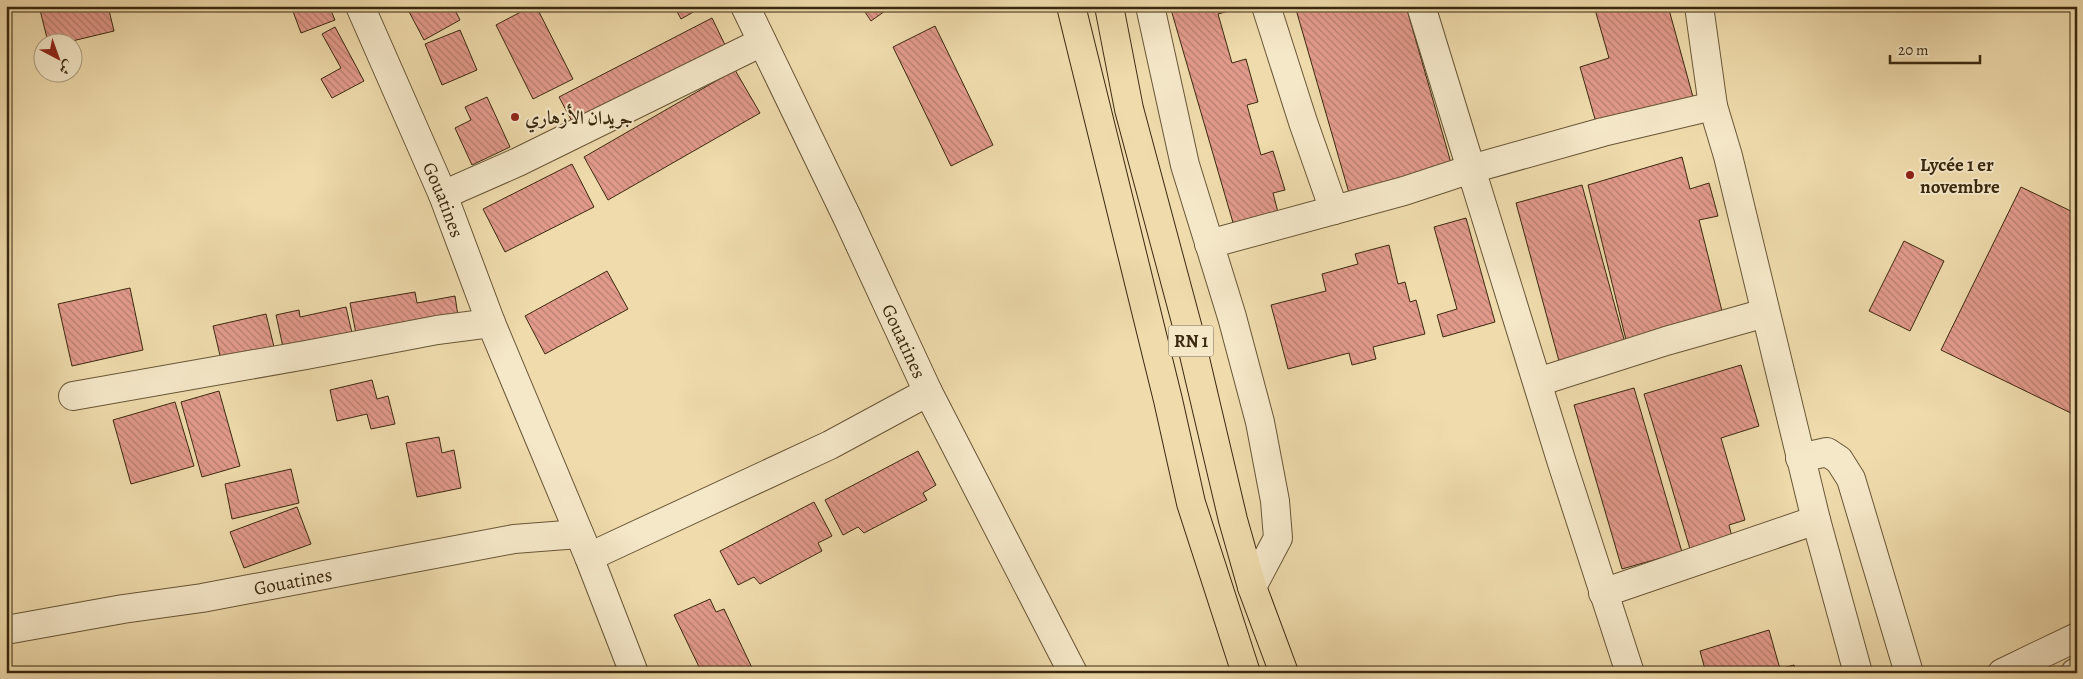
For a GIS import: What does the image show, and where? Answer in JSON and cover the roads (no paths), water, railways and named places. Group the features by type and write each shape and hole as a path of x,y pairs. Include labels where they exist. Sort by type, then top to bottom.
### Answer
{"highway":[{"name":"RN 1","path":"1071,6 1168,400 1191,503 1246,673"},
{"name":"RN 1","path":"1109,6 1129,108 1188,329 1233,520 1252,588 1284,673"}],"street":[{"name":"Gouatines","path":"360,6 443,195 491,323 584,546 634,673"},
{"name":"Gouatines","path":"745,6 847,217 928,392 1073,673"},
{"path":"1150,6 1185,165 1232,317 1260,422 1275,501 1278,538 1252,588"},
{"path":"1266,6 1303,122 1334,210"},
{"path":"1421,6 1603,593 1630,673"},
{"path":"1700,6 1713,106 1728,156 1800,458 1858,673"},
{"path":"443,195 518,162 762,42"},
{"path":"1209,244 1260,232 1603,132 1713,106"},
{"path":"1538,382 1666,341 1765,313"},
{"path":"73,396 306,356 438,330 491,323"},
{"path":"584,546 830,445 928,392"},
{"path":"1800,458 1827,452 1839,460 1851,479 1909,673"},
{"path":"1603,593 1816,520"},
{"name":"Gouatines","path":"6,630 123,609 202,598 514,539 584,546"},
{"path":"2002,673 2077,637"}],"place":[{"name":"جريدان الأزهاري","path":"515,117"},
{"name":"Lycée 1 er novembre","path":"1910,175"}]}
